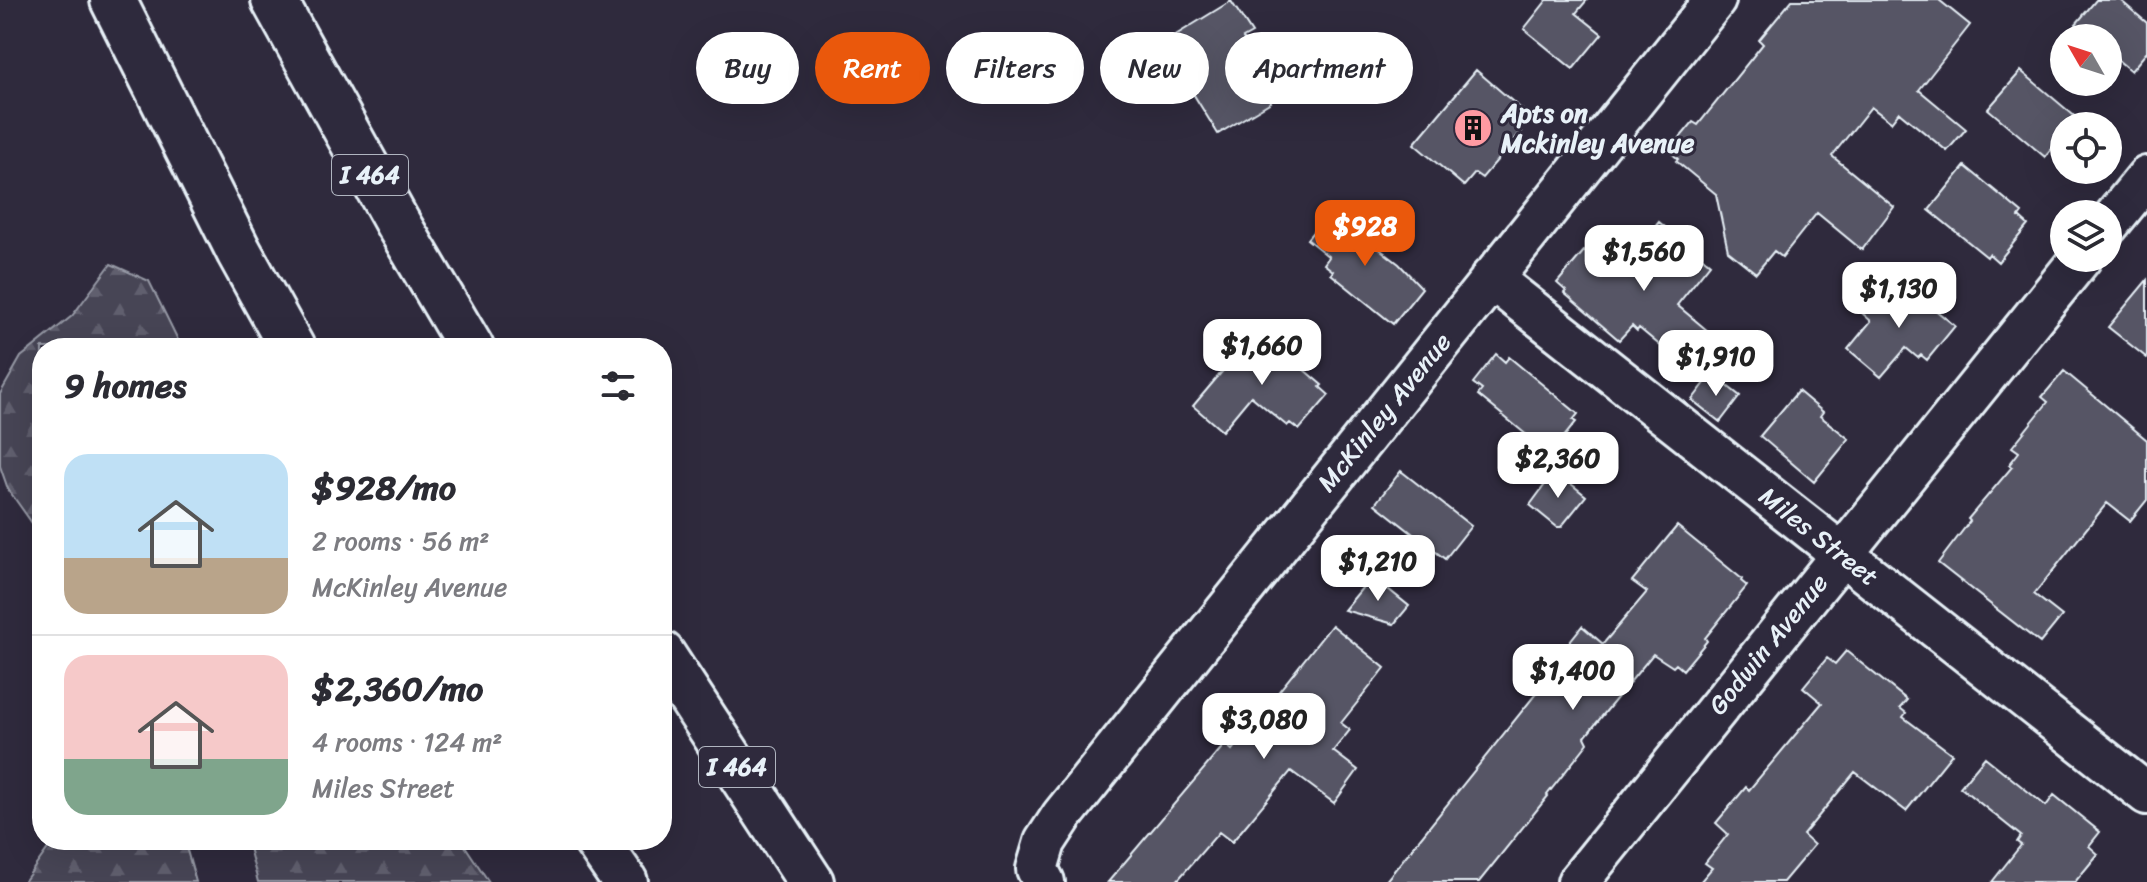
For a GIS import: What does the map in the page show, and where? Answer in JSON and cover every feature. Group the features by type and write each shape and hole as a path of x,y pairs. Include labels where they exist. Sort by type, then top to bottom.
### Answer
{"highway":[{"path":"113,0 239,252 286,338"},
{"name":"I 464","path":"274,0 465,338"},
{"name":"I 464","path":"672,669 801,866"},
{"path":"603,850 625,882"},
{"path":"801,866 821,882"}],"street":[{"name":"McKinley Avenue","path":"1041,876 1045,842 1062,816 1715,0"},
{"path":"2122,208 2147,177"},
{"name":"Godwin Avenue","path":"1578,882 2070,272"},
{"name":"Miles Street","path":"1491,278 2147,794"}],"green space":[{"path":"111,264 149,281 177,338 45,338 72,316"},
{"path":"32,348 32,523 8,489 0,466 0,394 21,357"},
{"path":"47,850 187,850 196,882 24,882"},
{"path":"250,850 468,850 489,882 258,882"}],"building":[{"path":"1547,0 1587,0 1576,13 1602,34 1573,69 1524,29"},
{"path":"1792,0 1939,0 1970,25 1919,90 1966,129 1947,151 1899,112 1891,122 1871,107 1832,156 1894,207 1862,250 1817,213 1782,257 1774,251 1756,273 1728,251 1716,194 1676,161 1678,159 1669,151 1693,122 1698,125 1763,44 1759,40"},
{"path":"2096,0 2120,0 2147,23 2147,52 2131,71 2122,64 2122,24 2076,24"},
{"path":"1231,1 1251,32 1225,32 1225,104 1268,104 1218,134 1199,104 1209,104 1209,32 1181,32"},
{"name":"Apts on Mckinley Avenue","path":"1476,70 1526,113 1515,125 1522,131 1482,178 1475,173 1464,186 1414,144"},
{"path":"2021,71 2070,112 2050,112 2050,151 2045,157 1988,109"},
{"path":"1965,166 2022,213 2019,217 2028,225 1998,262 1989,254 1987,257 1929,210"},
{"path":"1330,211 1399,264 1422,288 1393,324 1331,274 1333,271 1324,264 1329,257 1307,239"},
{"path":"1659,222 1710,264 1677,305 1714,336 1687,368 1639,328 1637,331 1632,326 1619,340 1564,293 1566,291 1557,283 1584,251 1593,258 1596,255 1617,273"},
{"path":"2147,280 2147,358 2108,327"},
{"path":"1884,286 1903,302 1912,291 1955,326 1927,360 1921,355 1918,358 1906,348 1881,377 1848,349 1871,321 1862,313"},
{"path":"1254,334 1262,341 1265,337 1322,385 1320,387 1329,395 1299,430 1290,423 1287,426 1251,396 1222,431 1193,406"},
{"path":"1496,354 1505,362 1509,357 1578,414 1573,420 1576,422 1550,454 1478,395 1482,390 1473,383"},
{"path":"2064,371 2147,440 2147,500 2130,521 2107,503 2034,594 2062,616 2040,643 1938,563 1970,521 1968,519 2012,467 2009,465 2019,452 2012,447 2048,402 2042,397"},
{"path":"1712,374 1740,396 1720,422 1692,400"},
{"path":"1798,391 1823,412 1820,416 1849,439 1814,482 1760,436"},
{"path":"1401,471 1471,526 1445,559 1375,504"},
{"path":"1555,471 1586,496 1561,527 1530,505"},
{"path":"1677,526 1747,586 1705,638 1707,641 1683,670 1653,654 1585,737 1588,743 1479,882 1385,882 1567,655 1562,651 1582,626 1603,644 1647,592 1632,581"},
{"path":"1372,576 1409,606 1394,624 1344,610"},
{"path":"1332,625 1385,668 1341,723 1350,730 1333,751 1358,770 1334,803 1291,771 1232,842 1219,832 1176,882 1108,882 1225,744 1232,750"},
{"path":"1846,651 1907,700 1900,708 1906,713 1903,717 1952,754 1906,811 1855,772 1803,835 1814,845 1783,882 1700,882 1712,868 1705,863 1728,834 1716,823 1746,787 1749,790 1822,703 1803,687 1827,658 1835,664"},
{"path":"1985,757 2046,806 2054,795 2100,832 2089,846 2098,854 2075,882 1992,882 2021,845 2017,842 2021,836 1960,787"}],"place":[{"name":"Apts on Mckinley Avenue","path":"1473,128"}]}
